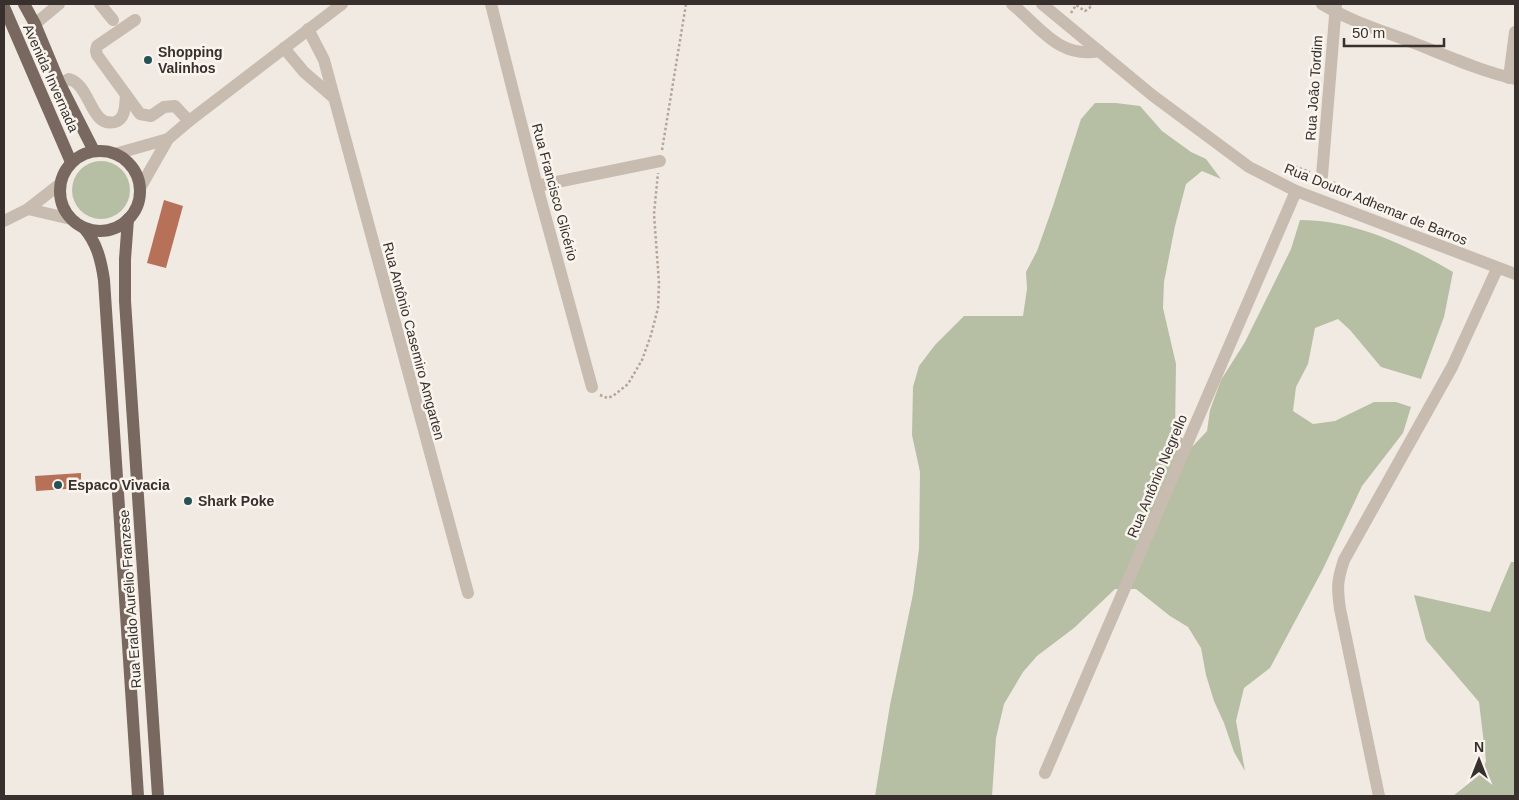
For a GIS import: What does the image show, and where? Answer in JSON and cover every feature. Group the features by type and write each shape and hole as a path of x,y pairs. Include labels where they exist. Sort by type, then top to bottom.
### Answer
{"main road":[{"name":"Avenida Invernada","path":"24,4 35,24 60,84 94,151"},
{"name":"Avenida Invernada","path":"4,7 72,162"},
{"path":"94,151 105,151 124,159 138,177 140,188 137,204 128,219 115,228 100,231 84,228 71,219 61,202 60,184 64,172 72,162 86,153 94,151"},
{"name":"Rua Eraldo Aurélio Franzese","path":"128,219 125,301 158,796"},
{"name":"Rua Eraldo Aurélio Franzese","path":"84,228 92,237 97,248 104,280 138,796"}],"street":[{"path":"35,24 59,4"},
{"path":"100,4 113,20"},
{"path":"140,188 168,139 342,4"},
{"name":"Rua Francisco Glicério","path":"491,4 592,387"},
{"path":"1012,4 1063,48 1089,53 1099,51"},
{"name":"Rua Doutor Adhemar de Barros","path":"1042,4 1152,95 1242,162 1293,189 1515,274"},
{"path":"1322,4 1444,55 1512,78 1515,32"},
{"name":"Rua João Tordim","path":"1322,176 1335,8"},
{"path":"135,20 97,46 97,55 143,116 151,116 164,107 175,106 189,121"},
{"name":"Rua Antônio Casemiro Amgarten","path":"308,29 324,60 468,593"},
{"path":"284,48 304,72 333,97"},
{"path":"60,84 69,79 74,81 84,90 98,116 107,122 118,121 122,118 126,95"},
{"path":"115,154 168,139"},
{"path":"538,186 660,161"},
{"path":"4,221 28,209 60,184"},
{"name":"Rua Antônio Negrello","path":"1045,773 1293,189"},
{"path":"28,209 71,219"},
{"path":"1379,796 1340,609 1338,577 1344,560 1452,367 1497,268"}],"path":[{"path":"592,387 601,397 606,398 613,396 628,384 642,360 658,308 659,283 654,214 660,161 686,4"},
{"path":"1066,23 1076,5 1085,11 1092,6 1090,4"},
{"path":"1293,189 1298,177 1292,174 1296,167 1322,176 1351,194 1346,199 1338,197 1334,204"}],"green space":[{"path":"1095,103 1140,106 1162,131 1191,152 1206,159 1221,179 1202,171 1186,184 1175,226 1164,282 1163,308 1176,364 1175,433 1193,446 1207,431 1210,410 1221,380 1245,342 1291,249 1300,220 1340,224 1360,229 1417,252 1453,272 1444,317 1421,379 1381,367 1350,330 1338,319 1315,328 1308,364 1296,387 1293,411 1313,424 1335,421 1374,402 1396,402 1411,407 1403,433 1362,486 1323,569 1270,668 1244,688 1236,721 1245,771 1234,752 1214,701 1206,675 1201,648 1188,627 1170,616 1136,589 1115,589 1074,628 1037,656 1023,672 1004,704 996,738 992,796 875,796 890,705 913,594 919,549 920,472 912,435 913,387 919,366 935,345 964,316 1023,316 1027,289 1026,272 1037,251 1081,119"},
{"path":"95,161 107,161 122,169 130,184 130,196 122,211 107,219 95,219 80,211 72,196 72,184 80,169"},
{"path":"1511,562 1515,562 1515,796 1453,796 1482,773 1486,761 1479,702 1426,640 1414,595 1490,612"}],"building":[{"path":"164,200 183,206 166,268 147,263"},
{"name":"Espaco Vivacia","path":"81,473 81,488 36,491 35,476"}],"place":[{"name":"Shopping Valinhos","path":"148,60"},
{"name":"Espaco Vivacia","path":"58,485"},
{"name":"Shark Poke","path":"188,501"}]}
